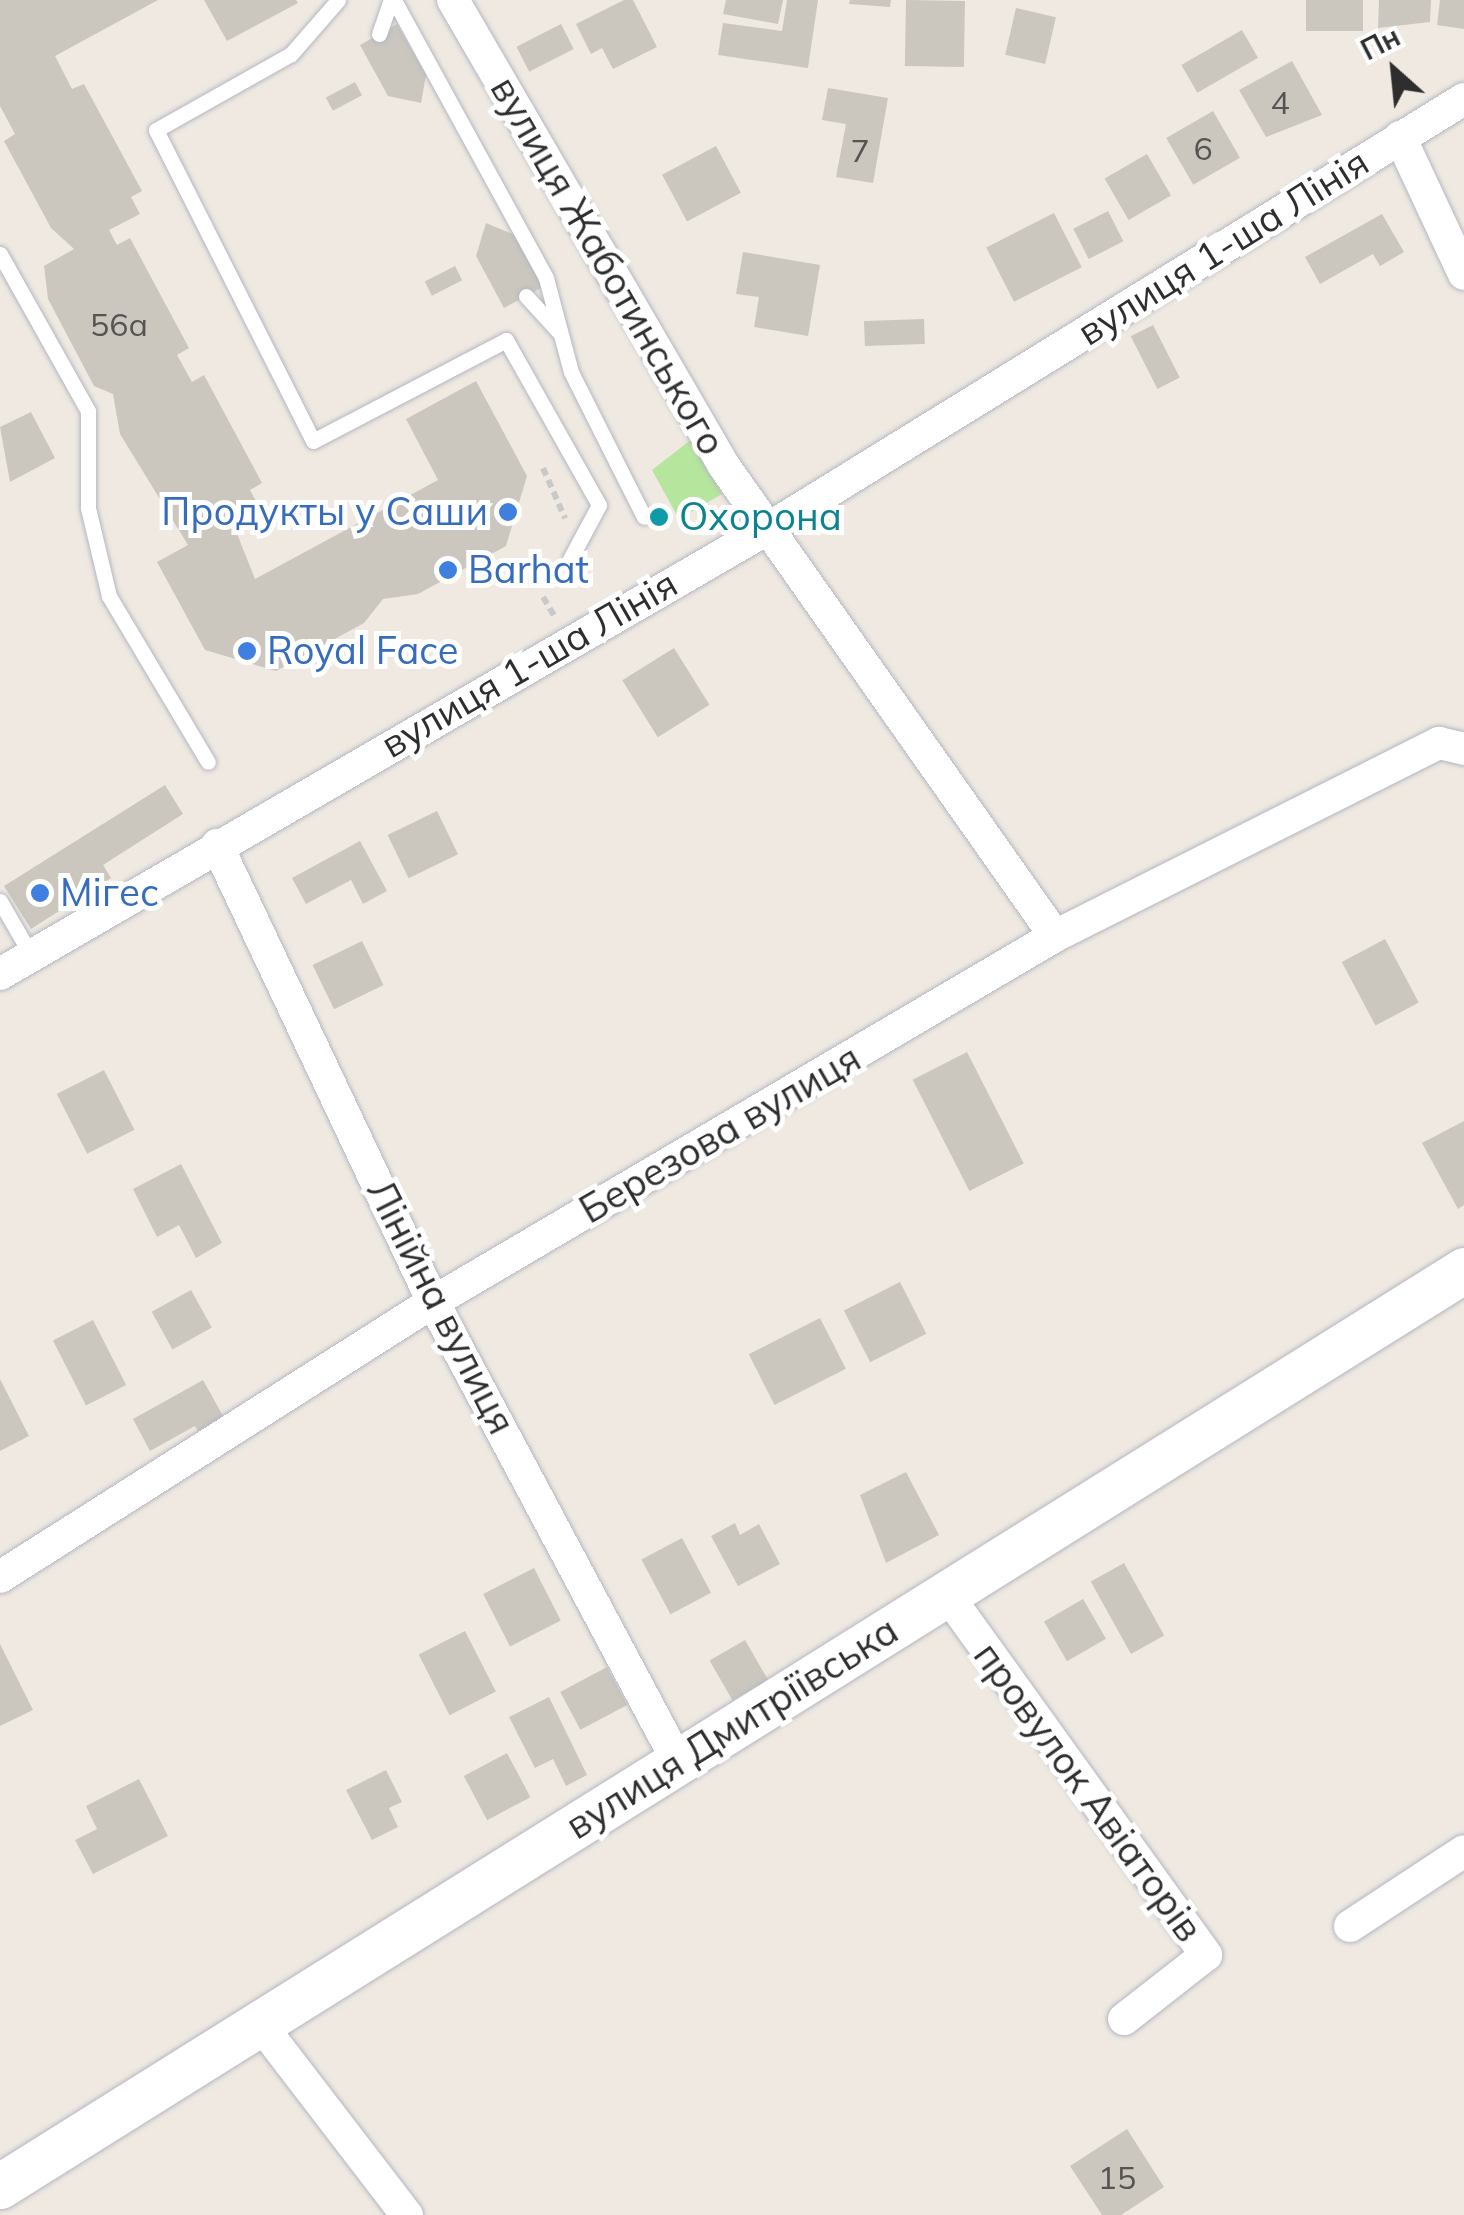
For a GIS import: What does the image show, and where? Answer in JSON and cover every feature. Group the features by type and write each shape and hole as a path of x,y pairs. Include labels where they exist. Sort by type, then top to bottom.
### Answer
{"main road":[{"name":"вулиця Дмитріївська","path":"0,2186 1464,1270"}],"street":[{"name":"вулиця Жаботинського","path":"453,0 724,466 774,524 1055,936"},
{"name":"вулиця 1-ша Лінія","path":"0,974 774,524 1464,99"},
{"path":"1400,137 1464,274"},
{"name":"Березова вулиця","path":"0,1577 434,1302 1055,936 1439,742 1464,749"},
{"name":"Лінійна вулиця","path":"217,845 434,1302 678,1762"},
{"name":"провулок Авіаторів","path":"946,1593 1206,1956 1124,2019"},
{"path":"1350,1926 1464,1852"},
{"path":"261,2025 407,2215"}],"lane":[{"path":"338,0 291,54 156,130 313,441 506,340 599,506 570,558"},
{"path":"379,34 392,0"},
{"path":"392,0 546,278 561,335 644,517"},
{"path":"0,254 88,411 88,508 108,596 208,762"},
{"path":"526,296 561,335"},
{"path":"0,902 30,954"}],"path":[{"path":"543,468 563,503"}],"green space":[{"path":"692,439 722,494 679,519 652,470"}],"building":[{"path":"0,0 158,0 55,56 72,89 84,84 142,191 131,197 140,214 109,230 117,245 130,238 189,348 177,355 192,382 204,375 262,483 250,490 259,507 232,521 255,579 438,480 406,419 476,381 527,476 506,546 418,594 383,599 364,623 276,671 205,650 157,562 188,545 120,434 113,394 94,386 48,299 44,266 74,249 51,228 4,141 15,134 0,106"},
{"path":"204,0 296,0 298,3 227,41"},
{"path":"624,0 633,0 657,47 613,69 602,48 591,54 576,24"},
{"path":"726,0 783,0 778,24 723,14"},
{"path":"787,0 818,0 808,68 718,55 723,23 782,31"},
{"path":"850,0 891,0 890,7 849,4"},
{"path":"906,0 965,1 964,67 905,66"},
{"path":"1306,0 1363,0 1363,31 1306,31"},
{"path":"1379,0 1431,0 1430,22 1378,28"},
{"path":"1440,0 1464,0 1464,29 1437,25"},
{"path":"1016,8 1056,17 1045,64 1005,55"},
{"path":"397,24 426,75 421,103 388,96 360,45"},
{"path":"561,24 574,49 529,72 516,47"},
{"path":"1242,30 1258,58 1197,93 1181,65"},
{"path":"1292,61 1322,115 1266,137 1239,90"},
{"path":"355,82 362,95 333,111 326,97"},
{"path":"828,88 888,98 873,183 836,177 846,124 822,120"},
{"path":"1213,111 1240,158 1193,185 1166,138"},
{"path":"716,146 741,193 687,221 662,175"},
{"path":"1147,154 1171,196 1129,220 1105,179"},
{"path":"1108,211 1123,241 1089,259 1073,229"},
{"path":"1054,213 1082,267 1014,302 986,248"},
{"path":"1382,214 1404,252 1380,266 1373,254 1320,284 1305,257"},
{"path":"486,223 515,235 543,287 504,308 476,256"},
{"path":"743,252 820,265 808,336 754,327 759,297 736,294"},
{"path":"455,266 462,280 432,296 425,281"},
{"path":"924,319 925,344 865,346 864,321"},
{"path":"1153,325 1180,378 1158,389 1131,336"},
{"path":"31,412 55,458 10,482 0,427"},
{"path":"674,648 710,705 658,737 622,680"},
{"path":"165,785 183,814 103,865 111,878 31,929 4,886"},
{"path":"437,811 458,854 409,878 388,835"},
{"path":"360,841 387,891 363,904 351,880 306,904 292,878"},
{"path":"1385,939 1419,1003 1376,1026 1342,962"},
{"path":"362,941 383,985 334,1009 313,965"},
{"path":"967,1052 1024,1163 969,1191 913,1080"},
{"path":"104,1070 134,1130 87,1154 57,1094"},
{"path":"1464,1121 1464,1205 1458,1209 1422,1143"},
{"path":"181,1164 222,1243 196,1258 179,1225 157,1237 133,1189"},
{"path":"900,1282 926,1334 870,1362 844,1311"},
{"path":"191,1290 212,1328 172,1349 152,1312"},
{"path":"820,1318 846,1369 775,1405 749,1354"},
{"path":"93,1320 126,1385 86,1405 53,1340"},
{"path":"0,1379 29,1436 0,1451"},
{"path":"203,1380 227,1423 202,1437 195,1426 150,1451 133,1419"},
{"path":"906,1472 939,1535 886,1563 860,1495"},
{"path":"735,1523 740,1535 759,1524 780,1564 738,1586 711,1536"},
{"path":"682,1538 711,1593 670,1614 641,1560"},
{"path":"1124,1563 1164,1636 1131,1654 1091,1581"},
{"path":"534,1568 561,1621 510,1646 483,1594"},
{"path":"1083,1599 1106,1639 1067,1661 1044,1622"},
{"path":"465,1631 496,1692 450,1715 419,1655"},
{"path":"745,1640 768,1680 732,1700 709,1660"},
{"path":"0,1644 33,1710 0,1726"},
{"path":"607,1667 627,1705 580,1730 560,1692"},
{"path":"549,1697 587,1775 566,1786 553,1759 535,1768 509,1717"},
{"path":"507,1753 530,1797 487,1820 464,1776"},
{"path":"386,1770 402,1802 389,1808 398,1827 372,1840 346,1790"},
{"path":"139,1779 168,1836 93,1874 75,1840 97,1829 86,1806"},
{"path":"1127,2129 1164,2187 1121,2215 1102,2215 1070,2166"}],"place":[{"name":"Продукты у Саши","path":"508,512"},
{"name":"Охорона","path":"659,517"},
{"name":"Barhat","path":"448,570"},
{"name":"Royal Face","path":"247,651"},
{"name":"Мігес","path":"40,893"}]}
